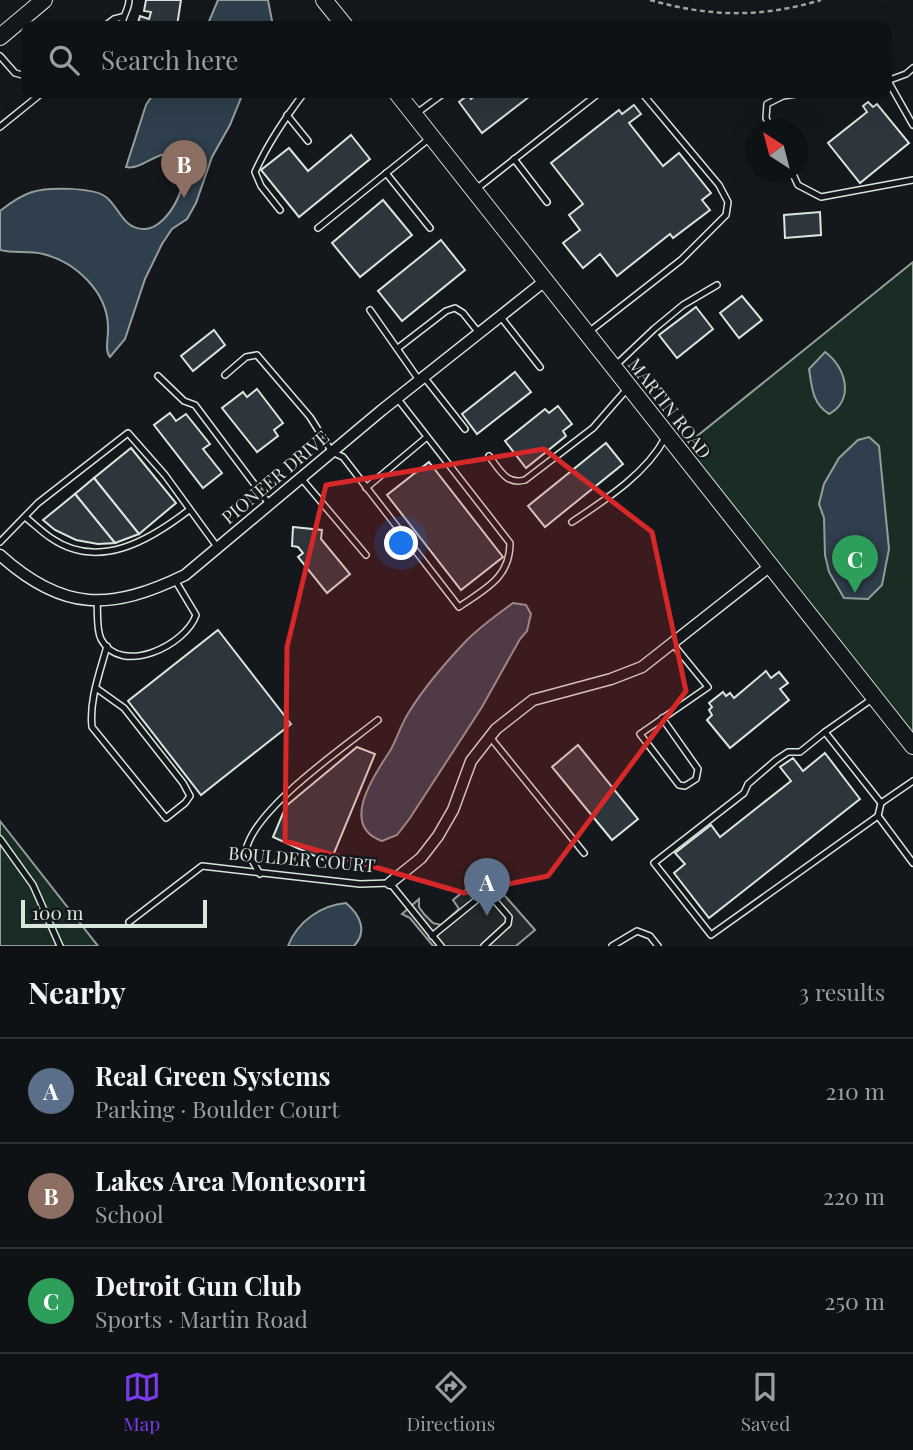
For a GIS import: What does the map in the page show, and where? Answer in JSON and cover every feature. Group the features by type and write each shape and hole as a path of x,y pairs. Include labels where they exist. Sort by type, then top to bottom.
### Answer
{"main road":[{"path":"0,37 44,0"},
{"path":"324,0 341,21"},
{"name":"MARTIN ROAD","path":"401,98 913,746"}],"street":[{"name":"PIONEER DRIVE","path":"0,555 51,592 97,600 119,599 155,590 185,575 421,378 546,280"},
{"name":"BOULDER COURT","path":"390,883 421,858 438,836 453,810 471,761 496,729 533,700 611,679 642,667 769,567"}],"lane":[{"path":"122,21 129,7 129,0"},
{"path":"111,21 122,17"},
{"path":"0,56 15,73 21,75"},
{"path":"892,79 913,68"},
{"path":"892,89 913,125"},
{"path":"0,127 36,98"},
{"path":"280,210 261,186 255,172 266,149 300,98"},
{"path":"414,115 437,98"},
{"path":"474,190 593,98"},
{"path":"587,333 681,260 726,215 728,202 719,185 646,98"},
{"path":"766,119 767,104 779,98"},
{"path":"287,115 308,141"},
{"path":"318,228 432,137"},
{"path":"514,159 547,202"},
{"path":"386,173 430,228"},
{"path":"797,182 821,197 913,180"},
{"path":"614,368 682,305 717,285"},
{"path":"398,348 446,311 455,309 463,313 479,333"},
{"path":"370,310 421,378 465,429"},
{"path":"500,316 540,367"},
{"path":"225,375 246,357 257,355 310,417 332,452 342,457 459,607 503,573 510,556 510,543 397,398"},
{"path":"158,376 184,401 195,405 270,505"},
{"path":"489,456 507,479 515,482 525,480 593,428 629,386"},
{"path":"0,542 56,488 128,433 165,475 218,548"},
{"path":"572,522 598,505 648,464 667,436"},
{"path":"366,488 427,437"},
{"path":"301,478 366,555"},
{"path":"25,517 52,540 79,551 116,552 160,533 189,510"},
{"path":"97,600 100,637 107,646 132,657 151,654 185,634 196,615 175,580"},
{"path":"663,719 698,769 696,779 685,786 679,785 640,734 708,687 673,644"},
{"path":"96,688 124,708 183,783 190,796 166,818 92,727 96,688 107,646"},
{"path":"874,698 800,751 788,752 776,760 748,784 744,793 654,863 711,935 878,816 881,803 913,781"},
{"path":"260,874 246,850 249,837 259,822 291,791 378,720"},
{"path":"825,732 881,803"},
{"path":"490,737 584,853"},
{"path":"878,816 913,863"},
{"path":"0,839 33,885 60,946"},
{"name":"BOULDER COURT","path":"129,922 202,866 360,884 390,883"},
{"path":"390,883 441,946"},
{"path":"432,936 480,897 489,894 509,917 508,925 484,946"},
{"path":"612,946 637,931 650,936 658,946"}],"path":[{"path":"650,0 702,13 744,15 802,6 821,0"}],"highlighted area":[{"path":"544,449 652,532 686,691 548,876 464,893 285,841 287,647 326,485"}],"green space":[{"path":"913,262 913,737 681,449"},
{"path":"0,821 98,946 0,946"}],"shaded area":[{"path":"474,883 480,890 498,888 535,930 516,946 433,946 410,918 402,914 419,899 419,907 424,914 433,923 441,925 459,909 453,900"}],"water":[{"path":"218,0 268,0 272,21 209,21"},
{"path":"151,98 241,98 212,157 196,203 187,219 172,229 162,244 145,279 125,339 110,357 107,351 106,313 96,290 78,271 55,258 38,253 0,250 0,211 32,192 48,189 91,191 106,197 132,226 145,229 154,226 171,210 178,198 184,174 182,164 170,154 158,156 139,166 126,167"},
{"path":"825,352 838,366 845,383 842,401 829,414 816,400 809,369"},
{"path":"869,437 879,446 889,549 882,585 868,599 844,598 829,572 825,555 824,518 819,504 824,484 839,458 858,440"},
{"path":"513,603 526,605 531,614 527,631 482,707 397,835 382,841 369,834 363,824 361,812 364,799 409,712 436,674 467,640"},
{"path":"346,903 360,923 361,935 354,946 288,946 297,929 311,916 328,907"}],"building":[{"path":"146,0 181,0 178,21 138,21 140,16 149,19 151,12 144,11"},
{"path":"464,98 528,98 482,133 459,102"},
{"path":"868,102 873,107 877,104 909,143 860,183 828,143 867,112 863,106"},
{"path":"634,105 641,114 629,123 663,166 679,153 711,193 702,200 710,210 673,238 670,234 617,276 600,254 583,268 563,243 580,230 569,215 583,204 551,163 619,110 622,114"},
{"path":"351,135 370,159 299,217 261,170 289,148 308,171"},
{"path":"383,200 412,235 360,277 332,243"},
{"path":"820,212 821,235 785,238 784,215"},
{"path":"441,240 465,270 402,321 378,291"},
{"path":"742,296 762,320 739,338 720,313"},
{"path":"696,307 713,329 677,358 659,335"},
{"path":"214,330 225,345 193,371 181,356"},
{"path":"515,372 531,392 477,434 462,414"},
{"path":"257,389 283,423 274,430 278,436 257,452 222,408 243,392 247,397"},
{"path":"558,406 572,424 563,431 566,436 526,468 505,441 545,409 549,413"},
{"path":"170,413 176,421 186,414 210,444 203,449 222,473 203,488 154,425"},
{"path":"606,443 623,464 545,527 528,506"},
{"path":"131,448 176,503 139,534 94,478"},
{"path":"429,462 503,557 461,590 387,495"},
{"path":"94,478 139,534 115,543 75,494"},
{"path":"75,494 115,543 98,544 76,540 55,530 43,520"},
{"path":"293,527 322,530 321,539 350,574 327,593 298,557 303,553 298,547 292,546"},
{"path":"218,630 291,724 201,795 128,701"},
{"path":"766,671 771,678 779,672 788,683 780,689 789,700 730,748 707,720 712,715 709,703 723,692 726,696 730,693 734,698"},
{"path":"578,745 638,819 612,840 552,767"},
{"path":"357,747 375,754 330,863 273,837 286,806"},
{"path":"825,753 860,799 709,918 674,873 685,864 675,853 711,825 720,837 791,781 780,767 793,758 803,771"}],"place":[{"name":"Lakes Area Montesorri","path":"184,198"},
{"name":"Detroit Gun Club","path":"855,593"},
{"name":"Real Green Systems","path":"487,916"}]}
